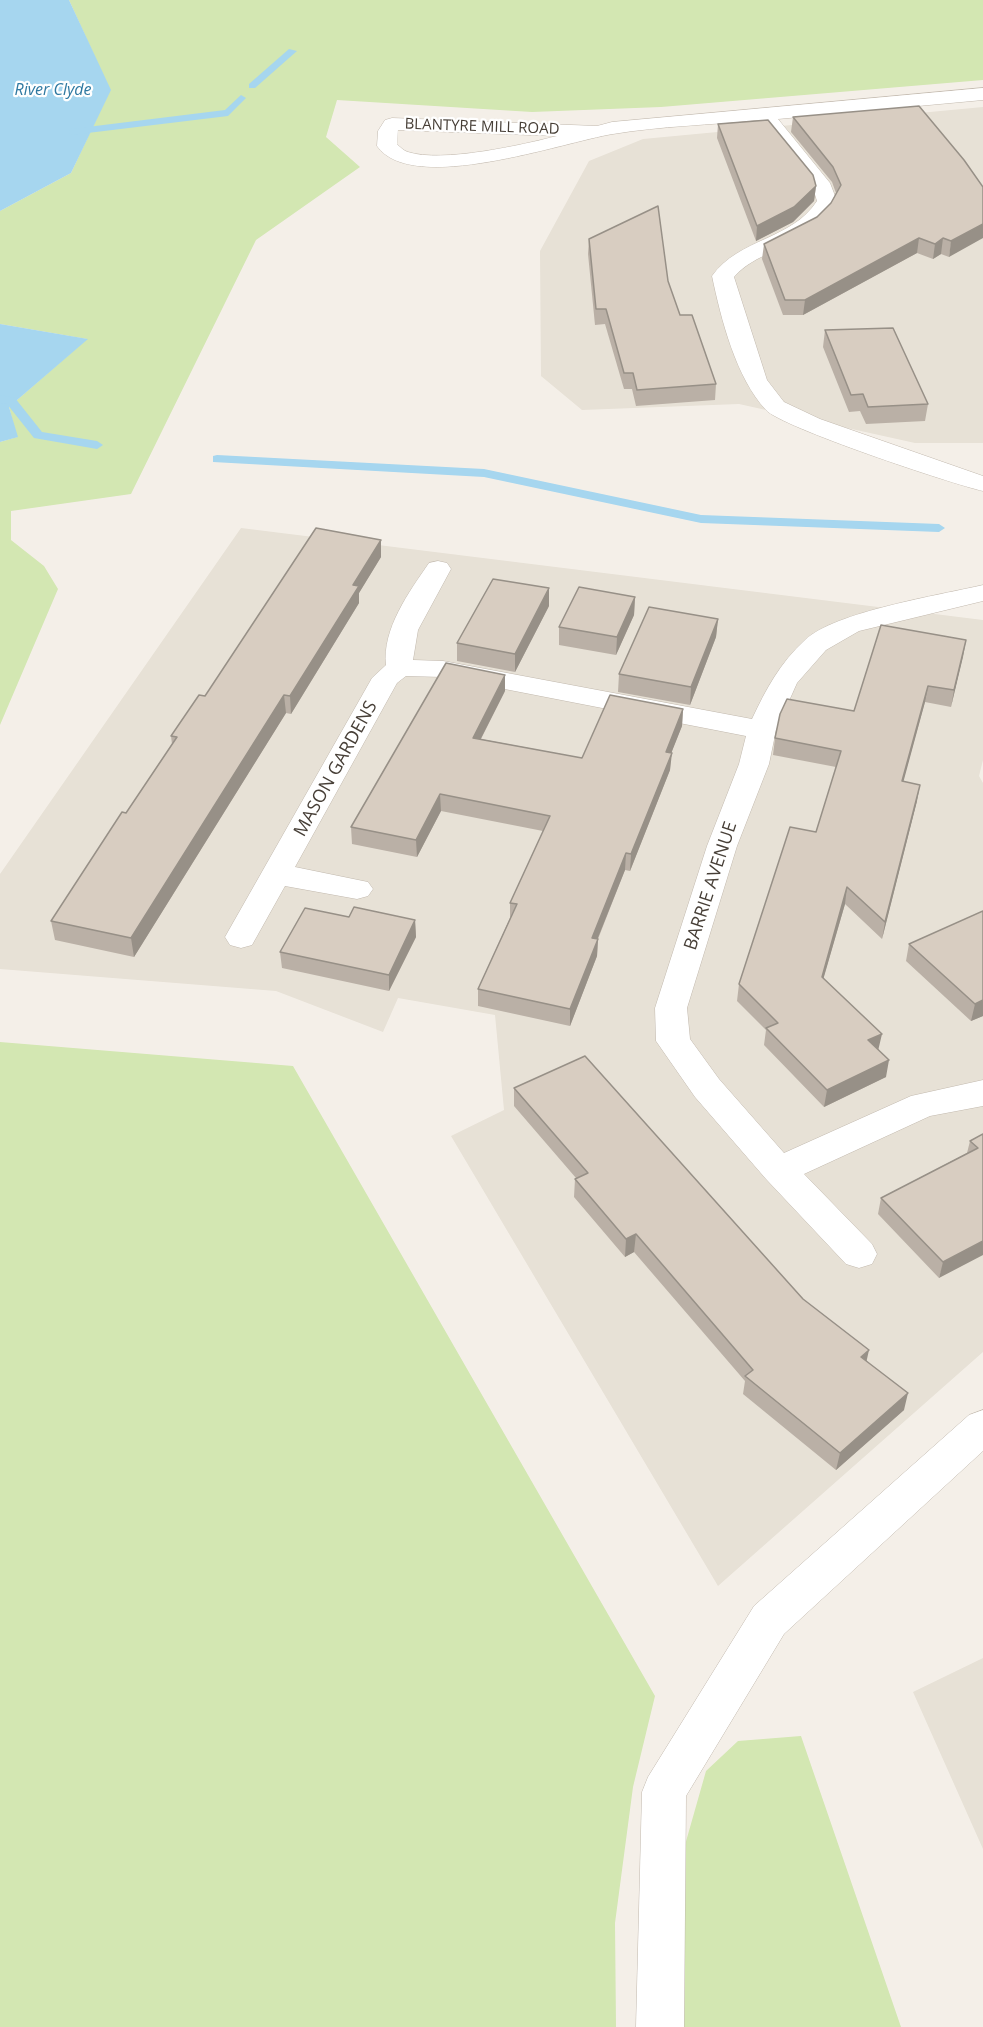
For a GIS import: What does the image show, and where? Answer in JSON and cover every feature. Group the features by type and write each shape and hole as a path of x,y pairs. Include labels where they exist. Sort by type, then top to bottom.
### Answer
{"street":[{"name":"BLANTYRE MILL ROAD","path":"597,132 392,124 388,131 387,146 402,158 447,161 526,150 597,132 983,94"},
{"path":"764,114 823,187 827,201 821,214 808,227 744,254 732,263 723,276 727,295 756,381 776,407 812,424 983,484"},
{"path":"438,569 409,618 397,657 399,668 443,669 762,730"},
{"name":"BARRIE AVENUE","path":"859,1254 779,1170 707,1088 673,1041 671,1008 722,846 754,764 762,730 784,680 816,644 850,625 983,593"},
{"name":"MASON GARDENS","path":"241,937 386,678 399,668"},
{"path":"277,874 357,889"},
{"path":"779,1170 923,1105 983,1093"},
{"path":"660,2027 664,1792 769,1620 983,1426"}],"shaded area":[{"path":"983,107 983,443 915,443 739,404 582,410 541,376 540,251 589,161 643,139"},
{"path":"241,528 983,620 983,760 979,776 983,783 983,1352 718,1586 451,1136 504,1110 495,1015 398,998 383,1032 276,991 0,969 0,874"},
{"path":"983,1658 983,1849 913,1692"}],"green space":[{"path":"69,0 983,0 983,80 661,107 532,112 337,100 326,137 360,167 256,240 131,494 11,511 11,540 44,566 58,589 0,725 0,442 17,437 9,407 87,339 0,324 0,211 71,173 110,90"},
{"path":"0,1042 293,1066 655,1696 633,1787 615,1923 616,2027 0,2027"},
{"path":"801,1736 901,2027 675,2027 683,1852 706,1771 738,1741"}],"water":[{"name":"River Clyde","path":"0,0 69,0 111,90 71,173 0,211"},
{"path":"0,324 88,339 9,407 18,437 0,442"}],"building":[{"path":"919,106 964,160 983,187 983,224 951,241 943,238 935,244 919,238 805,300 785,300 764,244 817,217 831,203 841,185 833,167 793,117"},
{"path":"768,120 813,175 816,186 794,207 757,226 718,124"},
{"path":"658,206 668,281 680,315 692,315 716,384 637,390 633,373 624,373 606,309 596,309 589,239"},
{"path":"893,328 928,404 868,407 863,394 851,395 825,330"},
{"path":"316,528 381,540 353,585 359,586 290,696 284,695 131,938 51,921 122,812 126,813 177,737 171,736 199,695 205,696"},
{"path":"493,579 549,588 515,654 457,643"},
{"path":"579,587 635,597 617,637 559,627"},
{"path":"649,607 718,619 691,687 619,674"},
{"path":"881,625 966,640 954,690 928,686 902,781 920,785 885,922 847,887 822,977 882,1034 868,1040 889,1060 827,1090 766,1028 778,1023 739,984 790,827 816,832 841,751 775,738 780,714 787,699 854,711"},
{"path":"446,663 505,675 473,738 582,758 610,695 683,709 666,752 672,753 631,854 626,853 592,938 598,939 570,1009 478,989 517,904 510,903 550,816 440,794 416,840 351,827"},
{"path":"354,907 415,920 389,975 280,952 305,908 349,917"},
{"path":"983,911 983,1000 975,1004 909,944"},
{"path":"585,1056 803,1299 869,1350 861,1357 908,1393 840,1453 745,1376 753,1370 636,1234 626,1239 575,1179 588,1173 514,1088"},
{"path":"983,1134 983,1241 943,1262 881,1198 978,1148 970,1141"}],"waterway":[{"path":"252,86 292,51"},
{"path":"71,132 228,113 241,98"},
{"path":"0,399 11,401 38,435 97,445"},
{"path":"217,459 484,473 701,519 939,528"}]}
